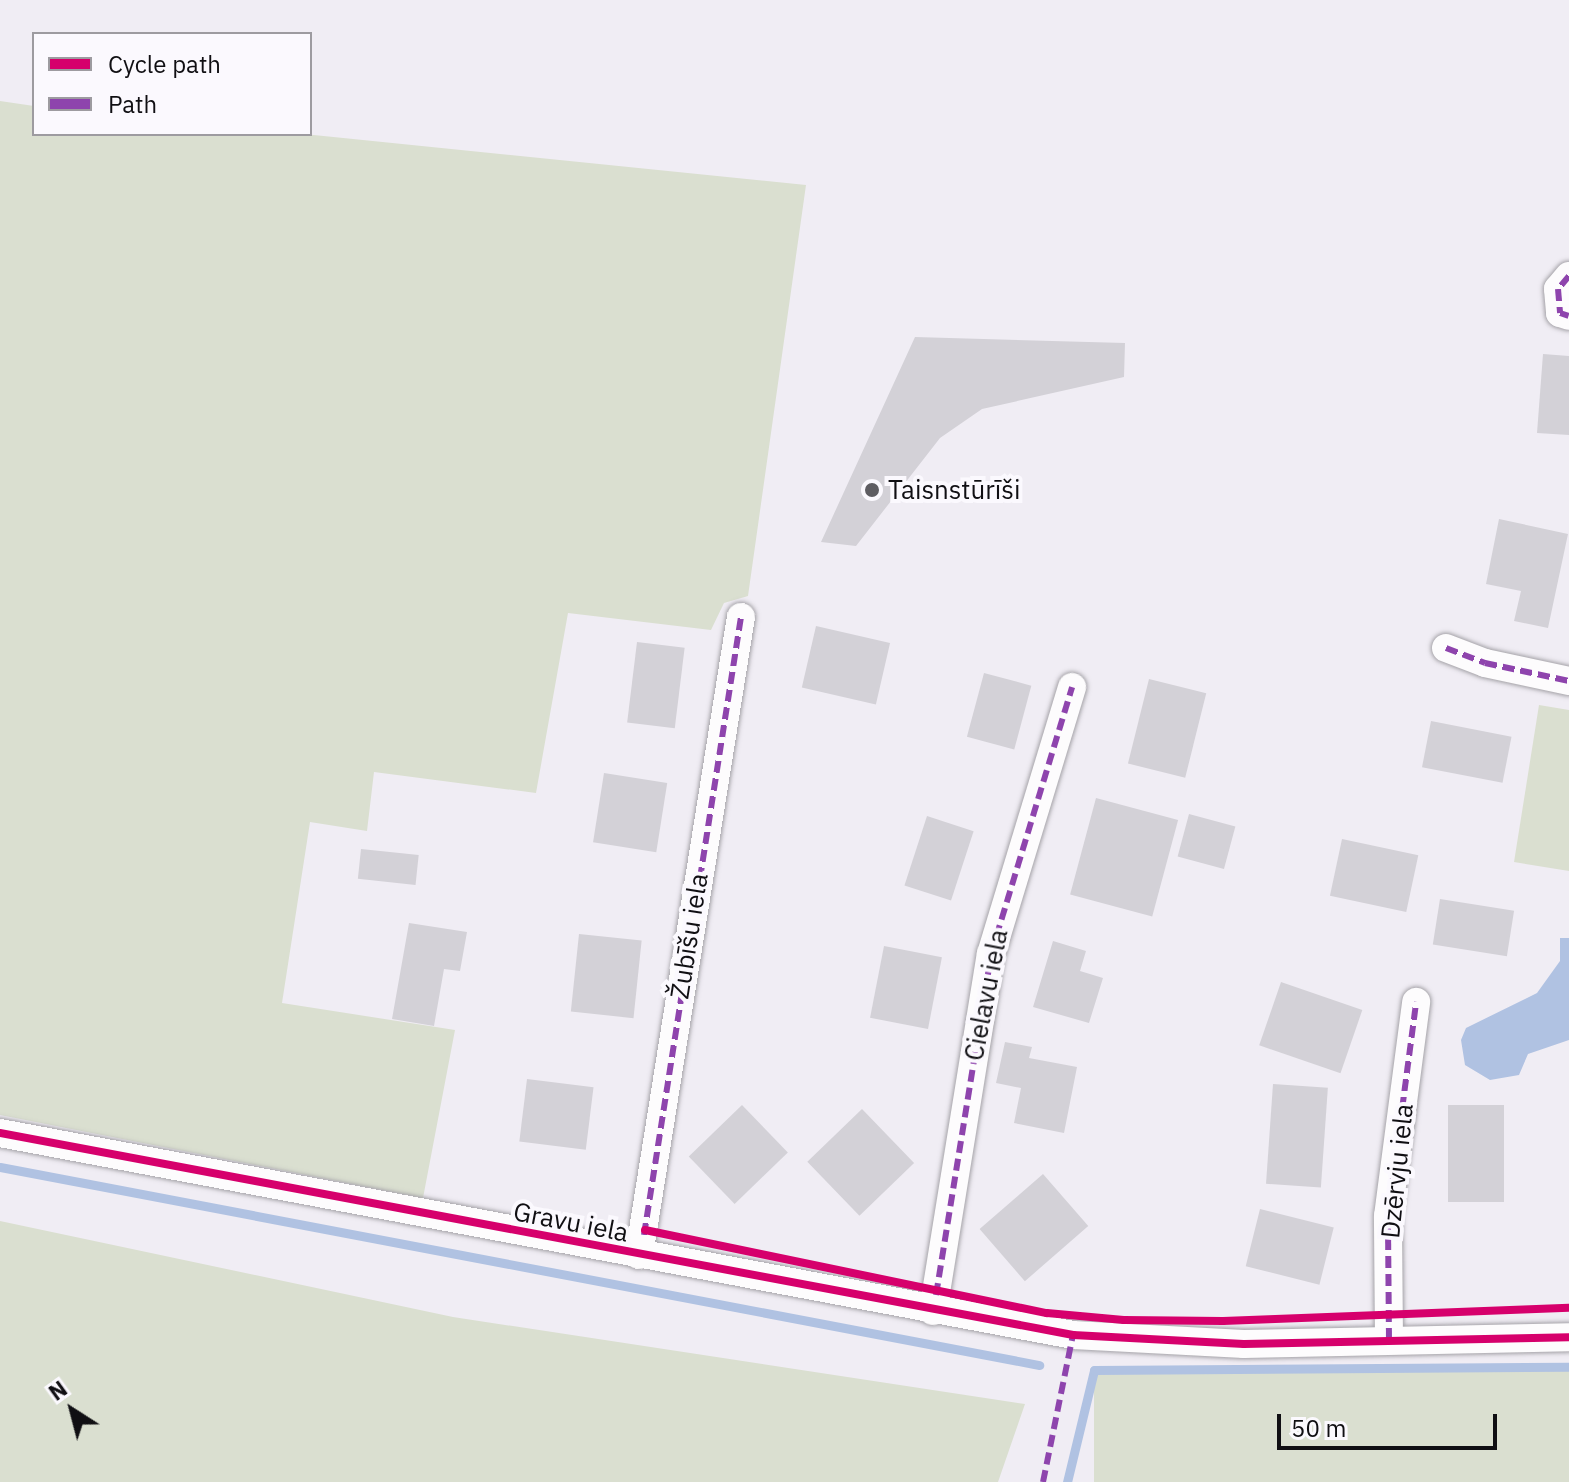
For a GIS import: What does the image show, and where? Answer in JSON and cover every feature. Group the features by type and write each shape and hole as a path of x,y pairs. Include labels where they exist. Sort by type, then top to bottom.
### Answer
{"street":[{"path":"1569,276 1558,289 1560,313 1569,316"},
{"name":"Žubīšu iela","path":"639,1255 741,617"},
{"path":"1446,648 1485,663 1569,681"},
{"name":"Cielavu iela","path":"933,1311 991,954 1072,687"},
{"name":"Dzērvju iela","path":"1389,1340 1388,1216 1416,1002"},
{"name":"Gravu iela","path":"0,1133 933,1311 1088,1336 1244,1344 1569,1337"}],"green space":[{"path":"0,101 32,106 32,136 312,135 806,185 748,596 724,603 711,630 568,613 536,793 374,772 367,831 310,822 282,1003 455,1030 423,1198 0,1115"},
{"path":"1539,705 1569,710 1569,871 1514,862"},
{"path":"0,1221 453,1317 1025,1404 998,1482 0,1482"},
{"path":"1094,1367 1569,1367 1569,1482 1094,1482"}],"water":[{"path":"1560,938 1569,938 1569,1040 1528,1054 1519,1075 1490,1080 1465,1065 1461,1040 1466,1028 1537,993 1560,961"}],"building":[{"name":"Taisnstūrīši","path":"915,337 1125,343 1124,377 982,409 940,438 856,546 821,542"},
{"path":"1543,354 1569,356 1569,435 1537,433"},
{"path":"1499,519 1568,534 1548,628 1514,621 1521,591 1486,584"},
{"path":"816,626 890,643 876,704 802,687"},
{"path":"637,642 685,648 675,728 627,722"},
{"path":"984,673 1031,686 1014,749 967,737"},
{"path":"1149,679 1206,693 1185,778 1128,763"},
{"path":"1431,721 1511,737 1503,783 1422,767"},
{"path":"604,773 667,783 656,852 593,842"},
{"path":"1096,798 1178,820 1152,917 1070,895"},
{"path":"1189,814 1235,826 1224,869 1178,857"},
{"path":"927,816 974,831 951,901 904,885"},
{"path":"1342,839 1418,855 1406,912 1330,896"},
{"path":"361,849 419,855 416,885 358,879"},
{"path":"1440,899 1514,911 1507,956 1433,944"},
{"path":"409,923 467,932 460,971 444,969 434,1026 392,1019"},
{"path":"579,934 642,941 634,1018 571,1012"},
{"path":"1053,941 1086,951 1080,971 1103,978 1089,1023 1033,1007"},
{"path":"884,946 942,957 928,1029 870,1018"},
{"path":"1281,982 1362,1010 1341,1073 1259,1045"},
{"path":"1005,1042 1032,1047 1029,1058 1077,1067 1064,1133 1014,1123 1021,1088 996,1083"},
{"path":"527,1079 594,1087 586,1150 519,1142"},
{"path":"1273,1084 1328,1088 1321,1188 1266,1184"},
{"path":"742,1105 788,1152 735,1204 689,1156"},
{"path":"1448,1105 1504,1105 1504,1202 1448,1202"},
{"path":"862,1109 914,1163 859,1216 807,1162"},
{"path":"1043,1174 1088,1226 1025,1281 980,1229"},
{"path":"1260,1209 1334,1227 1319,1285 1246,1266"}],"waterway":[{"path":"0,1167 1039,1365"},
{"path":"1067,1482 1094,1370 1569,1367"}],"marked path":[{"path":"1569,276 1558,289 1560,313 1569,316"},
{"path":"644,1235 741,617"},
{"path":"1446,648 1485,663 1569,681"},
{"path":"936,1295 991,954 1072,687"},
{"path":"1389,1340 1388,1216 1416,1002"},
{"path":"1043,1482 1073,1335"}],"cycle path":[{"path":"0,1133 1073,1335 1244,1344 1569,1337"},
{"path":"645,1230 1047,1313 1124,1320 1223,1321 1569,1308"}],"place":[{"name":"Taisnstūrīši","path":"872,490"}]}
